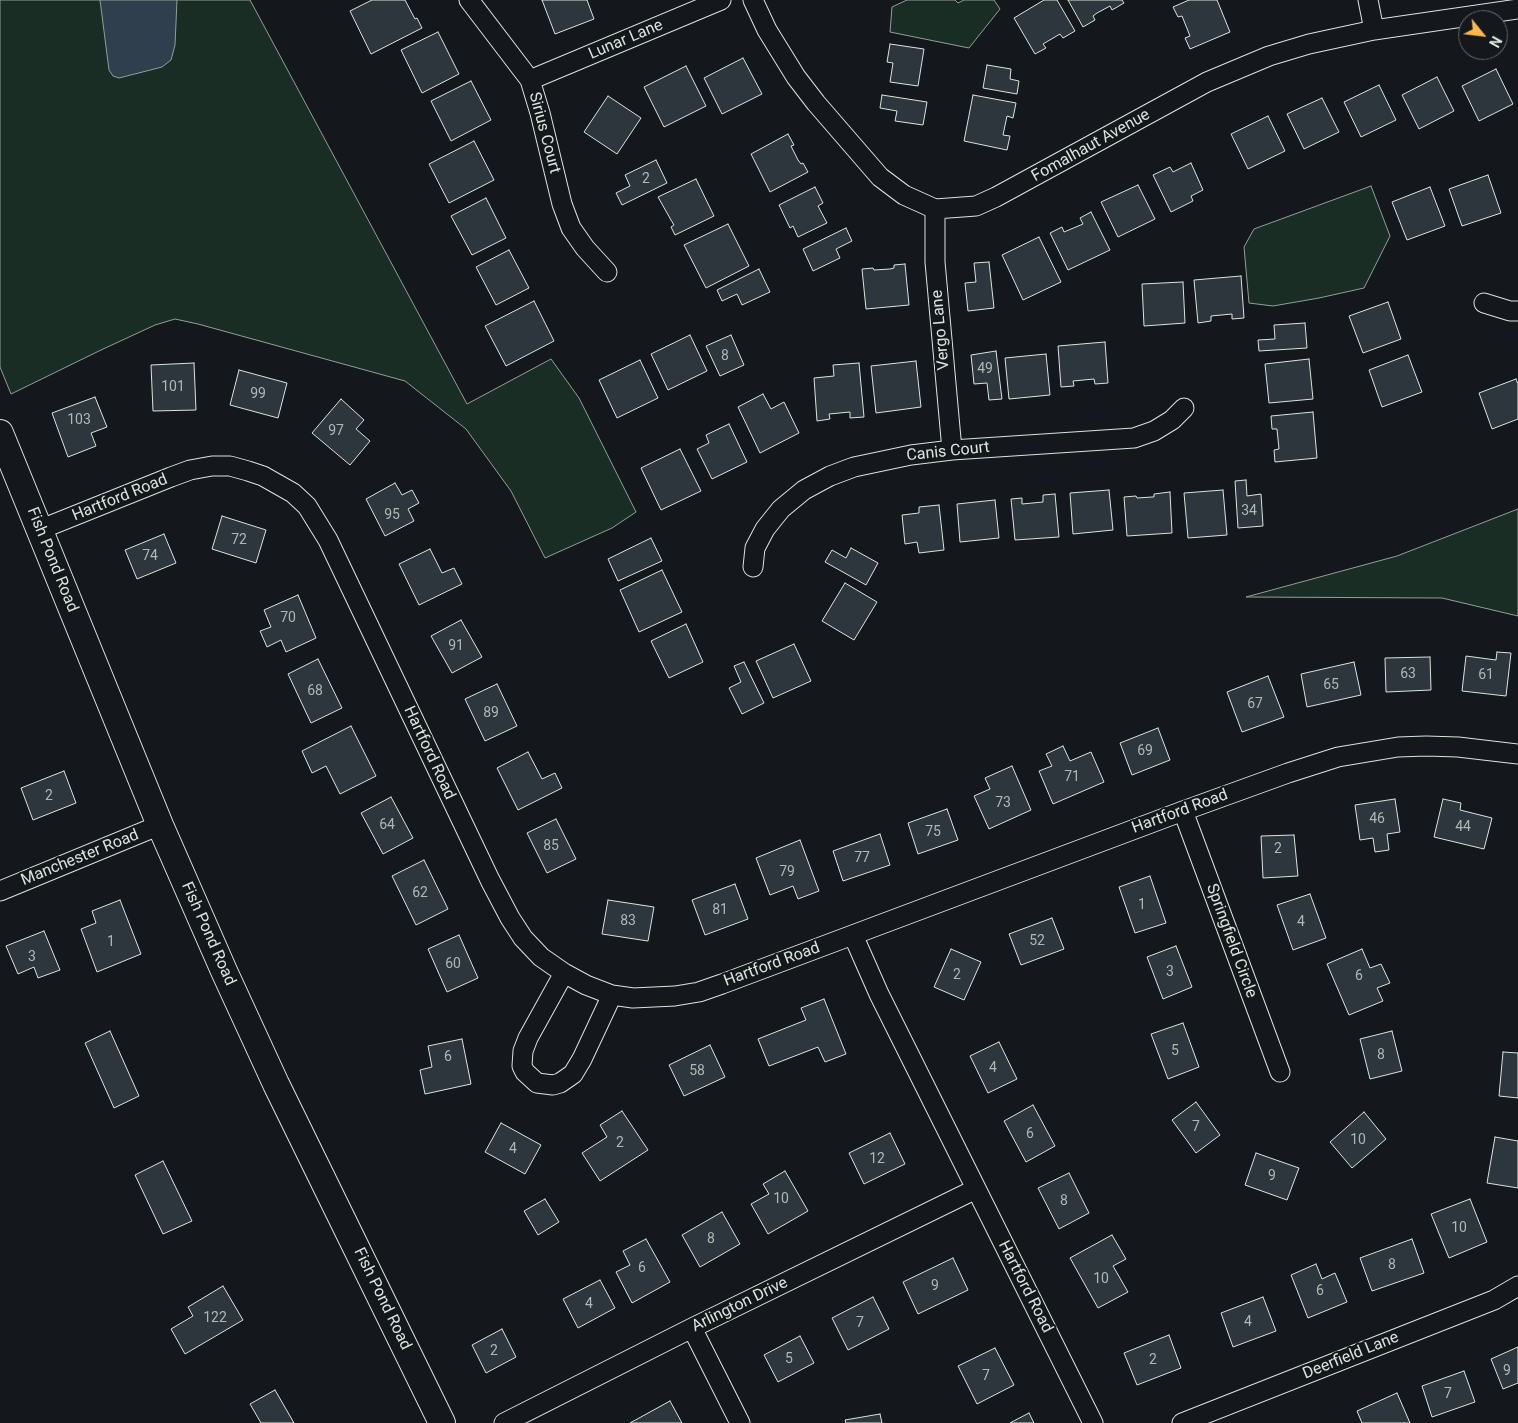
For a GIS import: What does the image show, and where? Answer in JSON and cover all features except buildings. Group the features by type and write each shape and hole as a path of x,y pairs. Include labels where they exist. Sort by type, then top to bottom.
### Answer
{"street":[{"name":"Sirius Court","path":"469,0 530,80 562,204 571,228 585,248 607,272"},
{"name":"Lunar Lane","path":"530,80 722,0"},
{"name":"Fomalhaut Avenue","path":"753,0 767,30 796,77 880,177 904,195 935,209 976,206 996,198 1180,96 1236,69 1309,44 1374,30 1518,9"},
{"path":"1368,0 1374,30"},
{"name":"Vergo Lane","path":"935,209 935,262 952,450"},
{"path":"1484,304 1510,312 1518,311"},
{"name":"Canis Court","path":"753,567 755,548 765,529 781,509 804,490 830,476 854,467 883,460 952,450 1134,438 1154,432 1172,420 1184,408"},
{"name":"Fish Pond Road","path":"0,433 160,825 273,1078 442,1423"},
{"name":"Hartford Road","path":"39,530 190,470 212,466 230,466 248,471 263,476 293,492 307,506 319,523 333,549 490,880 510,918 523,938 541,957 586,985 612,995 653,998 699,992 1183,811 1338,757 1426,746 1458,747 1518,754"},
{"name":"Springfield Circle","path":"1183,811 1280,1072"},
{"name":"Manchester Road","path":"0,891 160,825"},
{"name":"Hartford Road","path":"853,935 870,976 1093,1423"},
{"path":"564,973 528,1038 523,1052 522,1066 525,1072 538,1083 553,1085 560,1083 573,1074 612,995"},
{"name":"Arlington Drive","path":"504,1423 692,1328 976,1189"},
{"name":"Deerfield Lane","path":"1182,1423 1494,1300 1518,1286"},
{"path":"692,1328 740,1423"}],"green space":[{"path":"0,0 250,0 467,404 551,359 579,398 636,512 612,528 545,558 511,491 466,429 405,381 175,319 155,325 11,394 0,367"},
{"path":"907,0 955,0 958,3 964,0 994,0 1000,9 969,48 890,32 892,7"},
{"path":"1371,186 1390,236 1364,288 1273,306 1249,303 1244,247 1254,229"},
{"path":"1518,509 1518,616 1442,598 1246,597 1397,556"}],"water":[{"path":"100,0 177,0 175,45 171,60 162,67 119,78 113,76 109,70"}]}
